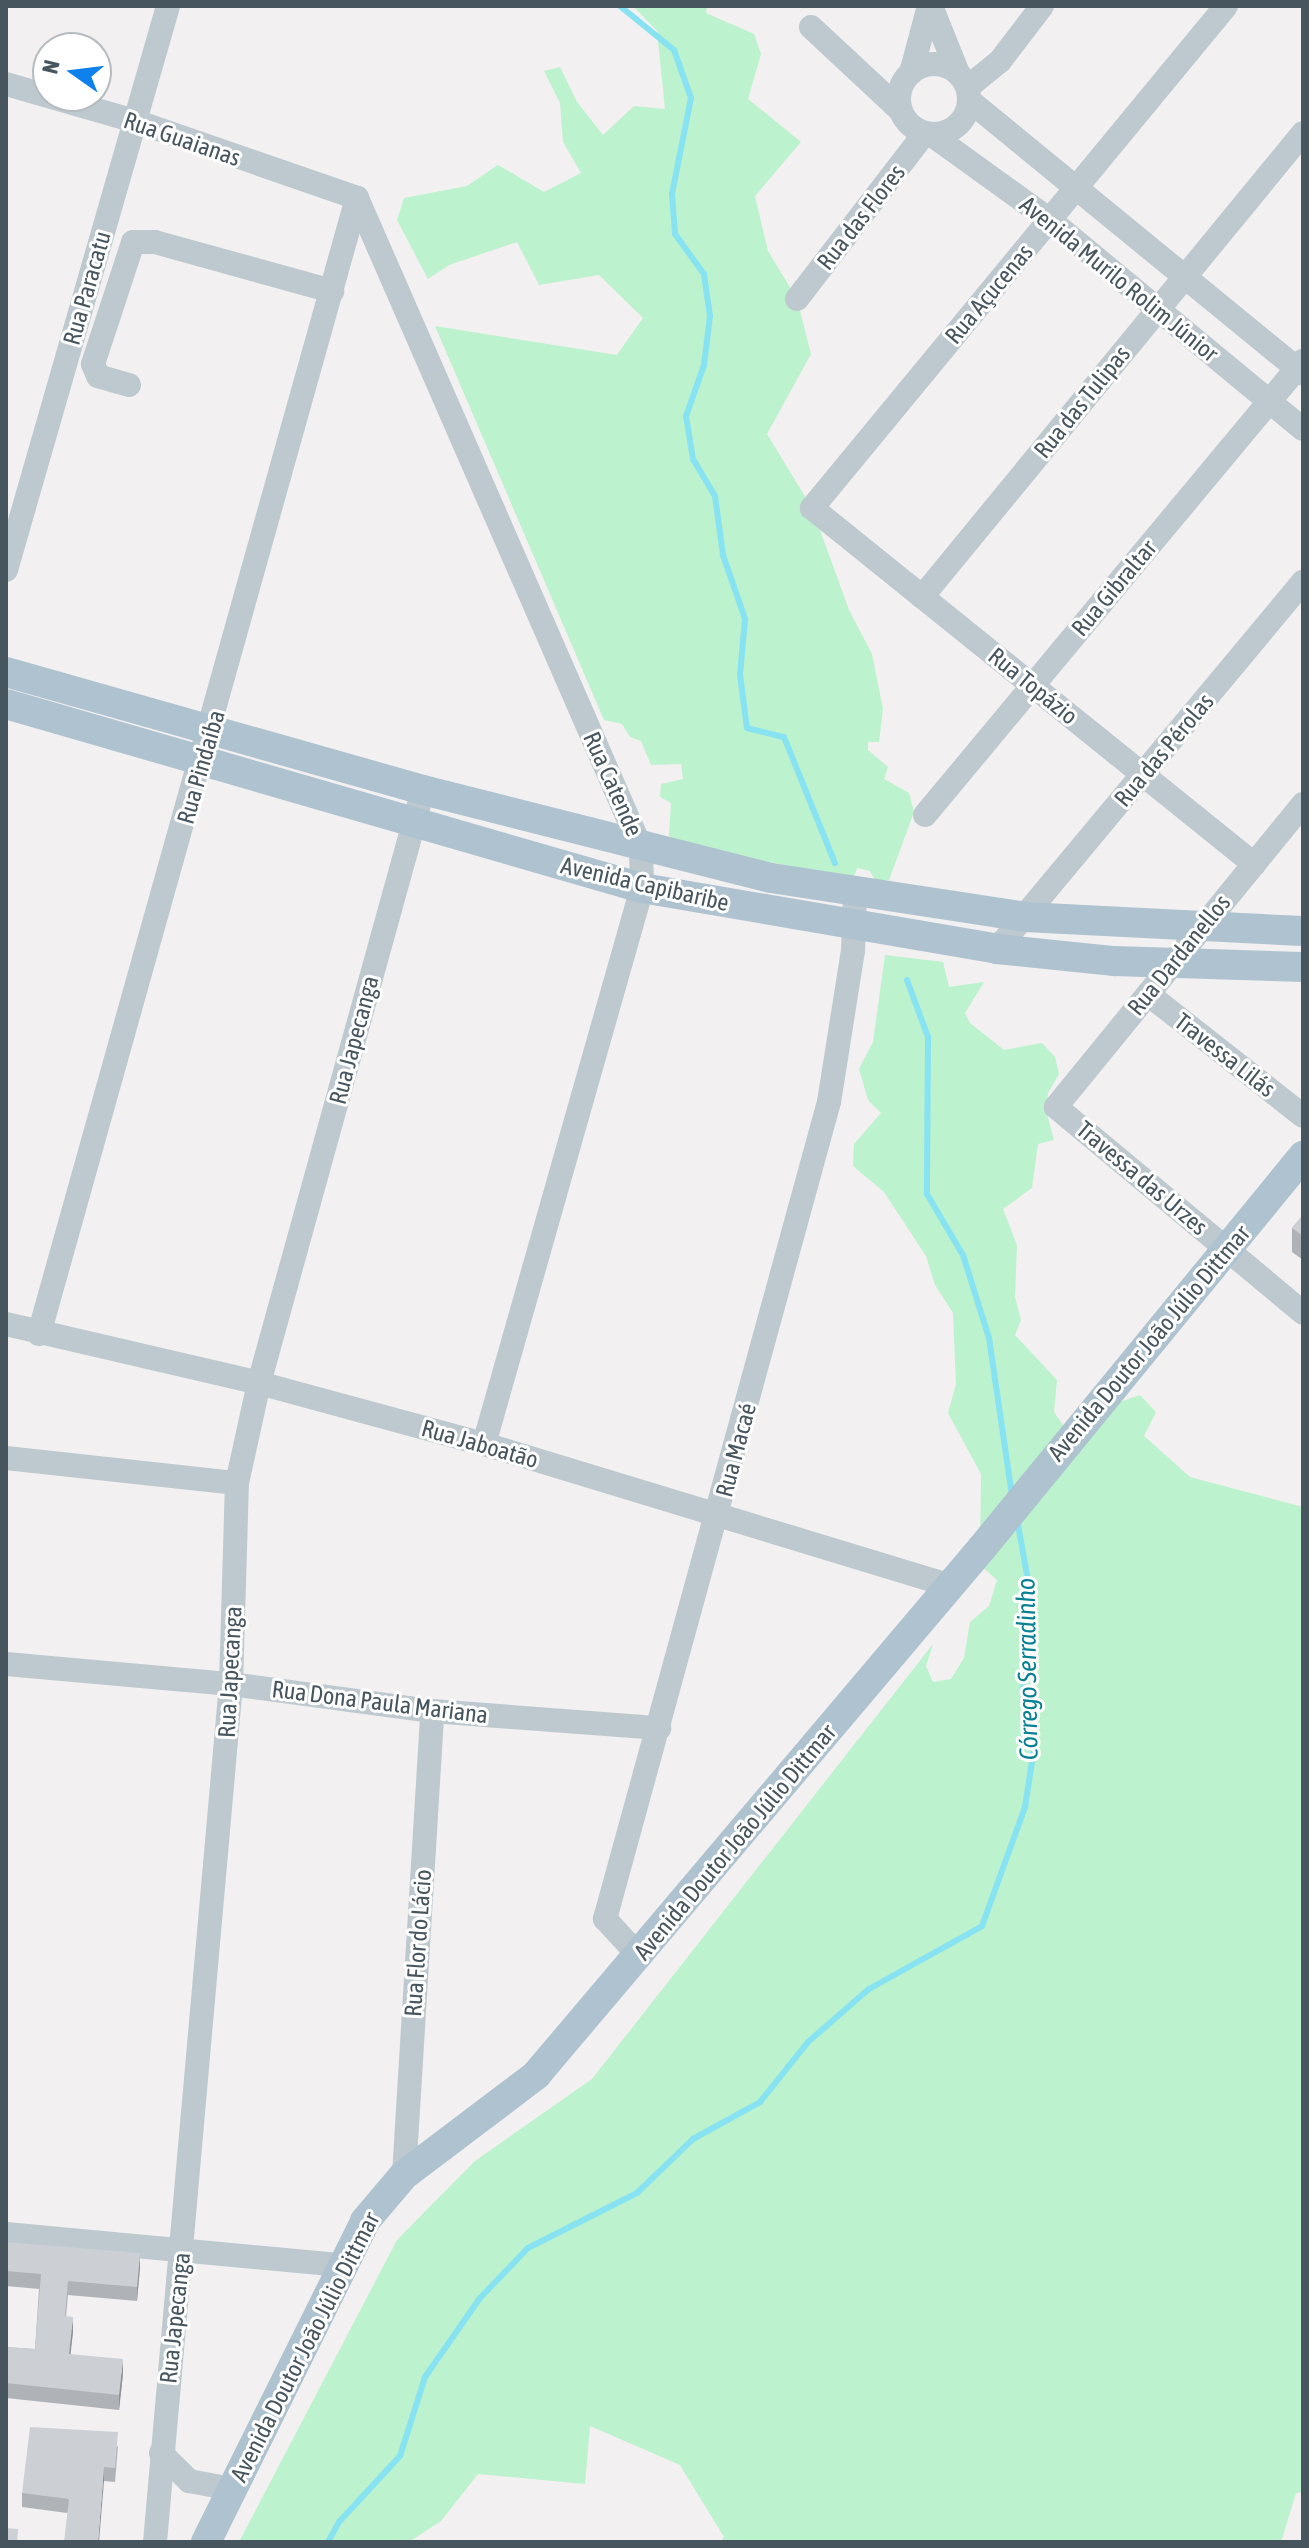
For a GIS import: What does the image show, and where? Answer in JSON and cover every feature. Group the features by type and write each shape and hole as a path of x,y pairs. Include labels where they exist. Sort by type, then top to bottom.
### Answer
{"main road":[{"name":"Avenida Capibaribe","path":"6,672 641,848 855,895 1025,917 1303,931"},
{"name":"Avenida Capibaribe","path":"6,704 642,888 997,949 1174,963 1303,967"},
{"name":"Avenida Doutor João Júlio Dittmar","path":"206,2542 365,2221 404,2175 536,2075 640,1957 982,1548 1303,1156"}],"street":[{"name":"Rua Paracatu","path":"6,570 168,6"},
{"path":"901,111 900,90 911,73 930,6"},
{"path":"811,27 928,134 950,131 964,119 965,87 930,6"},
{"path":"965,87 1000,61 1042,6"},
{"name":"Rua Açucenas","path":"812,508 1226,6"},
{"path":"911,73 931,64 965,87"},
{"name":"Rua Guaianas","path":"6,84 135,121 357,198"},
{"name":"Avenida Murilo Rolim Júnior","path":"965,87 992,118 1301,368"},
{"name":"Rua das Tulipas","path":"922,597 1303,133"},
{"name":"Avenida Murilo Rolim Júnior","path":"928,134 1050,220 1303,429"},
{"name":"Rua das Flores","path":"797,299 928,134"},
{"name":"Rua Pindaíba","path":"39,1334 212,729 357,198"},
{"name":"Rua Catende","path":"357,198 641,848 642,888 484,1444"},
{"path":"129,385 98,376 93,364 133,242 155,242 332,291"},
{"name":"Rua Gibraltar","path":"925,815 1270,401 1301,368"},
{"name":"Rua Topázio","path":"812,508 1254,864"},
{"name":"Rua das Pérolas","path":"997,949 1303,582"},
{"name":"Rua Japecanga","path":"155,2542 231,1684 237,1483 259,1383 423,790"},
{"name":"Rua Dardanellos","path":"1056,1107 1303,804"},
{"name":"Rua Macaé","path":"640,1957 605,1919 719,1514 829,1102 854,925 855,895"},
{"name":"Travessa Lilás","path":"1148,994 1303,1116"},
{"name":"Travessa das Urzes","path":"1056,1107 1303,1313"},
{"name":"Rua Jaboatão","path":"6,1324 259,1383 484,1444 948,1585"},
{"path":"6,1458 237,1483"},
{"name":"Rua Dona Paula Mariana","path":"6,1664 231,1684 432,1711 659,1728"},
{"name":"Rua Flor do Lácio","path":"404,2175 432,1711"},
{"path":"6,2234 342,2265"},
{"path":"161,2453 189,2481 232,2489"}],"green space":[{"path":"633,6 707,6 706,13 754,34 761,54 748,99 801,142 755,196 768,251 797,299 811,354 767,434 812,508 849,610 872,654 883,709 879,742 868,742 868,750 888,767 884,779 909,793 914,812 889,880 877,883 870,871 857,868 854,876 836,876 675,843 669,835 671,803 660,797 661,784 683,779 681,764 651,765 641,741 630,737 622,724 604,720 435,326 617,355 643,318 599,275 539,285 517,242 449,265 428,279 397,220 404,198 467,186 498,165 544,192 581,173 563,142 560,103 544,71 560,67 577,102 603,135 634,106 665,109 657,31"},
{"path":"885,955 943,962 949,987 984,982 965,1013 970,1023 1004,1050 1042,1043 1055,1057 1059,1074 1048,1093 1046,1110 1054,1140 1038,1144 1032,1188 1003,1209 1017,1245 1015,1297 1021,1320 1015,1335 1057,1380 1054,1412 1072,1438 1114,1404 1140,1395 1156,1412 1144,1436 1190,1477 1303,1507 1303,2492 1296,2493 1281,2542 721,2542 724,2537 680,2465 590,2426 585,2484 478,2474 441,2521 409,2542 239,2542 397,2240 475,2161 592,2079 933,1644 926,1666 933,1682 951,1679 964,1658 970,1622 989,1606 997,1580 980,1565 981,1474 948,1413 956,1384 953,1313 935,1285 926,1256 884,1192 853,1166 854,1144 881,1113 868,1100 859,1069 873,1042"}],"building":[{"path":"1303,1215 1303,1236 1292,1228"},
{"path":"6,2242 140,2253 137,2287 68,2281 65,2316 73,2317 69,2354 123,2359 119,2395 6,2383 6,2347 35,2349 41,2274 6,2271"},
{"path":"30,2427 118,2432 115,2468 104,2467 98,2542 64,2542 69,2499 22,2493"},
{"path":"6,2528 18,2529 17,2542 6,2542"}],"waterway":[{"name":"Córrego Serradinho","path":"620,6 674,50 691,98 672,194 675,234 704,274 710,316 704,365 686,416 693,459 715,496 723,555 745,619 740,675 747,728 784,737 835,863"},
{"name":"Córrego Serradinho","path":"907,980 928,1037 927,1194 963,1255 989,1338 1012,1496"},
{"name":"Córrego Serradinho","path":"328,2542 339,2522 400,2456 425,2377 480,2298 528,2248 637,2193 693,2139 760,2102 808,2042 869,1989 982,1926 1025,1807 1034,1749 1023,1689 1031,1597 1017,1519"}]}
